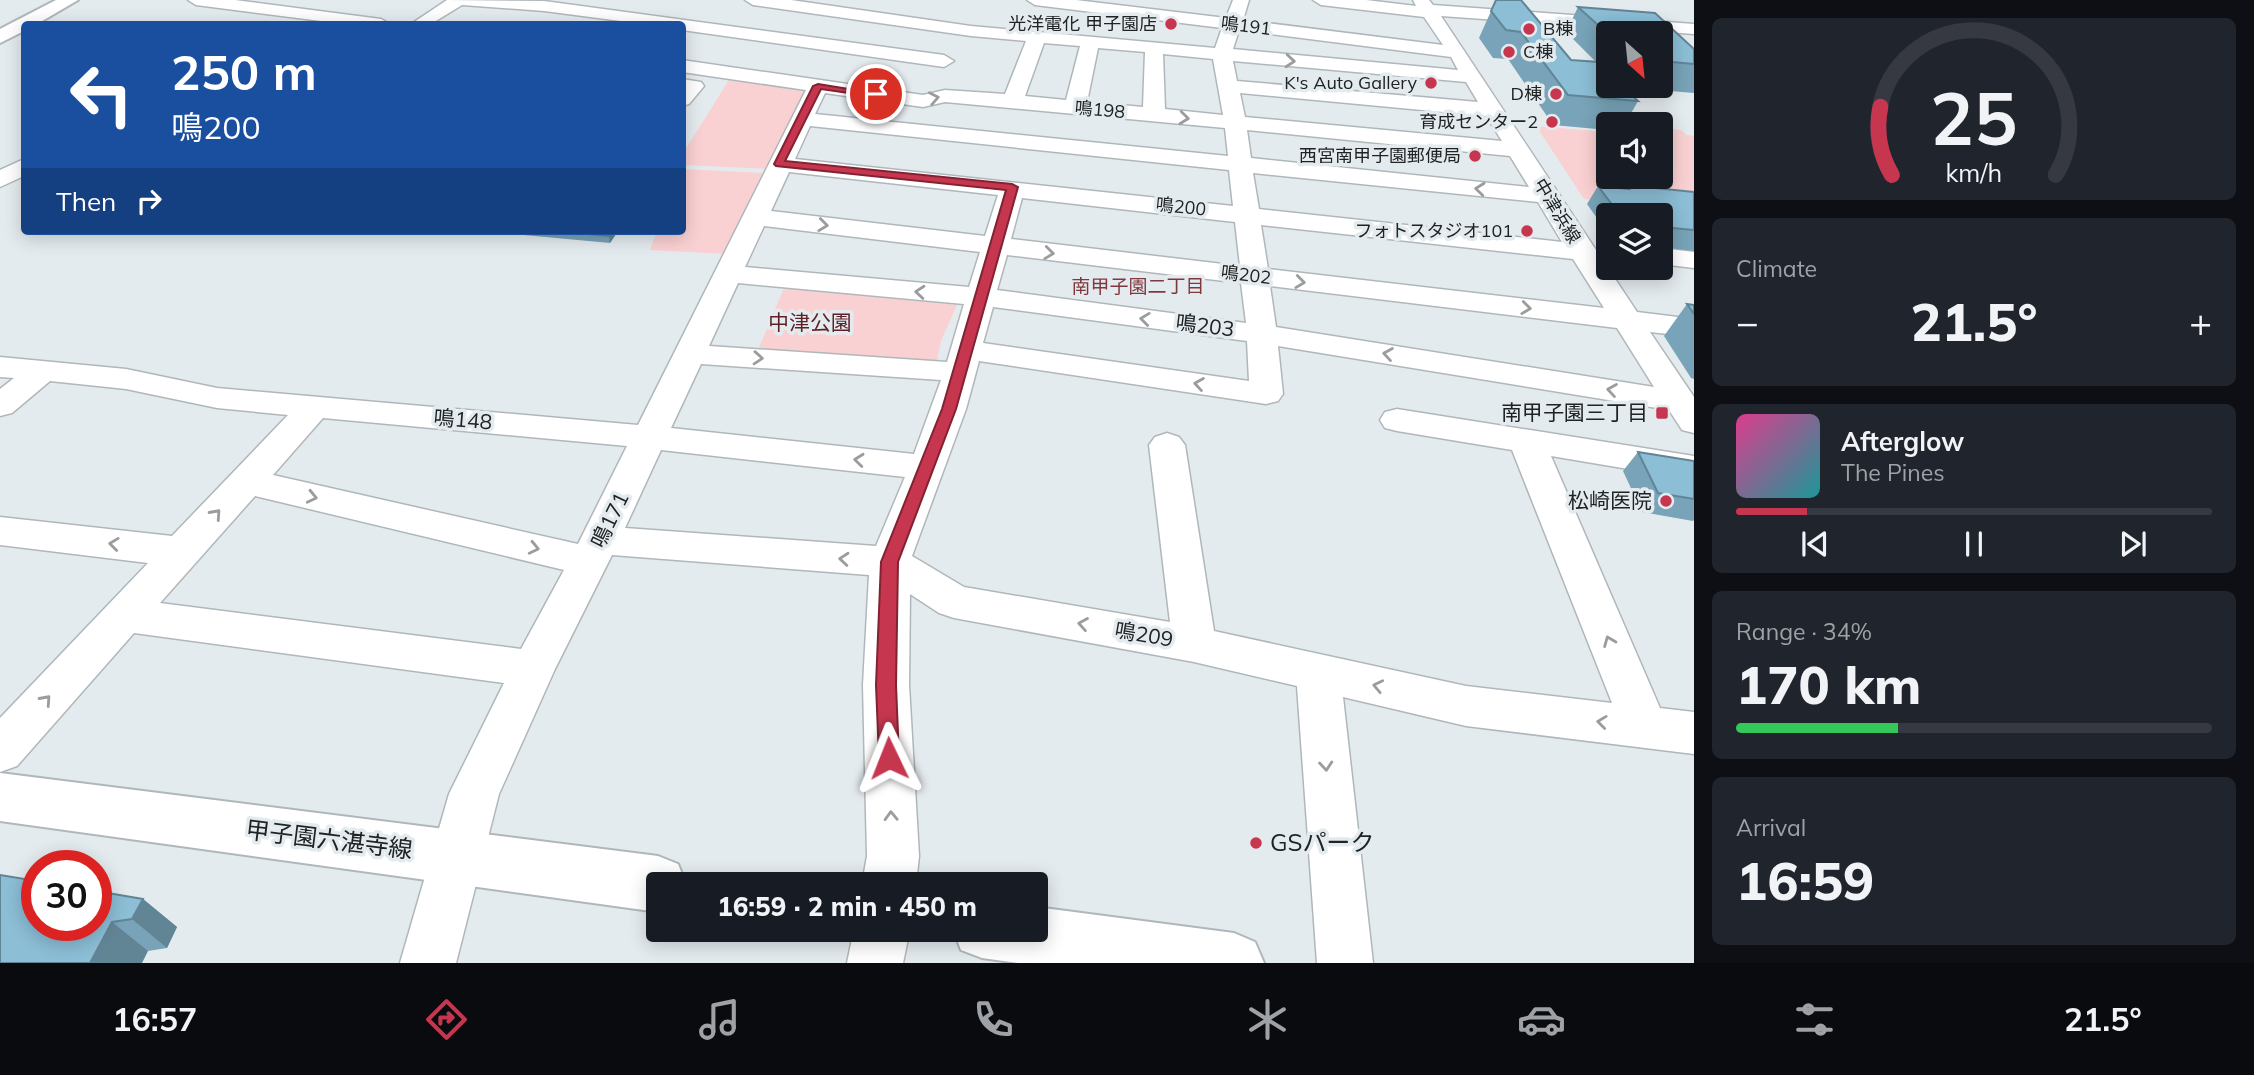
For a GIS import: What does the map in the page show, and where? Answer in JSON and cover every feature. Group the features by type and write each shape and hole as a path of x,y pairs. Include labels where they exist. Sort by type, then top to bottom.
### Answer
{"main road":[{"path":"0,30 56,0"},
{"path":"30,21 69,0"},
{"path":"0,37 21,26"},
{"name":"甲子園六湛寺線","path":"0,797 646,882"},
{"path":"1048,938 1234,963"}],"street":[{"path":"196,0 289,18 309,8 368,21"},
{"path":"424,21 461,0 550,3 647,21"},
{"path":"753,0 971,31 1473,78"},
{"name":"鳴171","path":"428,963 474,793 650,437 779,164 820,85 915,0"},
{"name":"鳴191","path":"1035,0 1076,2 1457,52"},
{"path":"690,354 963,361 1266,394 1262,334 1247,214 1235,123 1222,55 1241,0"},
{"path":"1309,33 1318,0 1596,22"},
{"path":"1524,0 1694,12"},
{"path":"1013,102 1043,38 1076,2"},
{"path":"514,20 550,3"},
{"path":"1599,6 1616,21"},
{"name":"中津浜線","path":"1425,7 1457,52 1548,196 1590,250 1626,319 1685,402"},
{"path":"686,28 718,13"},
{"path":"686,28 944,61"},
{"path":"1673,28 1694,29"},
{"path":"1075,108 1090,43"},
{"path":"1154,50 1154,114"},
{"name":"鳴198","path":"686,67 923,101 945,96 1520,150"},
{"path":"686,85 694,86 686,95"},
{"path":"820,85 1239,164 1548,196"},
{"path":"1227,86 1493,110"},
{"path":"0,155 21,154"},
{"name":"鳴200","path":"779,164 1590,250"},
{"path":"0,180 21,168"},
{"path":"891,872 893,856 886,685 890,562 949,409 1012,187"},
{"name":"鳴202","path":"756,217 1694,328"},
{"path":"1673,257 1694,260"},
{"name":"鳴203","path":"728,274 981,297 1262,334 1685,402"},
{"name":"鳴148","path":"0,367 126,379 217,398 650,437 927,467"},
{"path":"0,406 44,370"},
{"path":"0,751 314,407"},
{"path":"1398,420 1694,468"},
{"path":"1526,440 1645,727"},
{"path":"1167,445 1194,644"},
{"name":"鳴209","path":"246,481 595,550 890,562 954,602 1194,644 1466,706 1694,733"},
{"path":"0,531 182,552"},
{"path":"124,615 533,669"},
{"path":"1318,673 1345,963"},
{"path":"875,963 879,942"}],"green space":[{"path":"729,80 805,91 769,169 686,165 686,148"},
{"path":"1536,126 1596,131 1596,189 1673,189 1673,129 1694,136 1694,210 1673,208 1673,203 1624,203 1584,199"},
{"path":"686,169 764,173 726,254 650,250 656,235 686,235"},
{"name":"中津公園","path":"784,288 957,305 941,341 936,365 758,350"}],"building":[{"path":"1496,0 1521,0 1571,60 1596,62 1596,97 1568,95 1521,32 1506,30 1491,11"},
{"path":"1578,7 1655,13 1664,21 1596,21 1596,23"},
{"path":"1673,30 1694,49 1694,64 1673,62"},
{"path":"1603,98 1635,98 1638,101"},
{"path":"1600,189 1694,192 1694,230 1673,228 1673,203 1611,203"},
{"path":"1687,304 1694,305 1694,314"},
{"path":"1638,452 1694,461 1694,499 1658,493"},
{"path":"0,875 21,878 21,941 102,941 90,963 0,963"},
{"path":"112,894 143,899 132,919 112,922"}],"place":[{"name":"光洋電化 甲子園店","path":"1171,24"},
{"name":"B棟","path":"1529,29"},
{"name":"C棟","path":"1509,52"},
{"name":"K's Auto Gallery","path":"1431,83"},
{"name":"D棟","path":"1556,94"},
{"name":"育成センター2","path":"1552,122"},
{"name":"西宮南甲子園郵便局","path":"1475,156"},
{"name":"フォトスタジオ101","path":"1527,231"},
{"name":"南甲子園三丁目","path":"1662,413"},
{"name":"松崎医院","path":"1666,501"},
{"name":"GSパーク","path":"1256,843"}],"district":[{"name":"南甲子園二丁目","path":"1138,286"}],"route":[{"path":"876,94 818,86 779,164 1012,187 949,409 890,562 886,685 889,758"}]}
